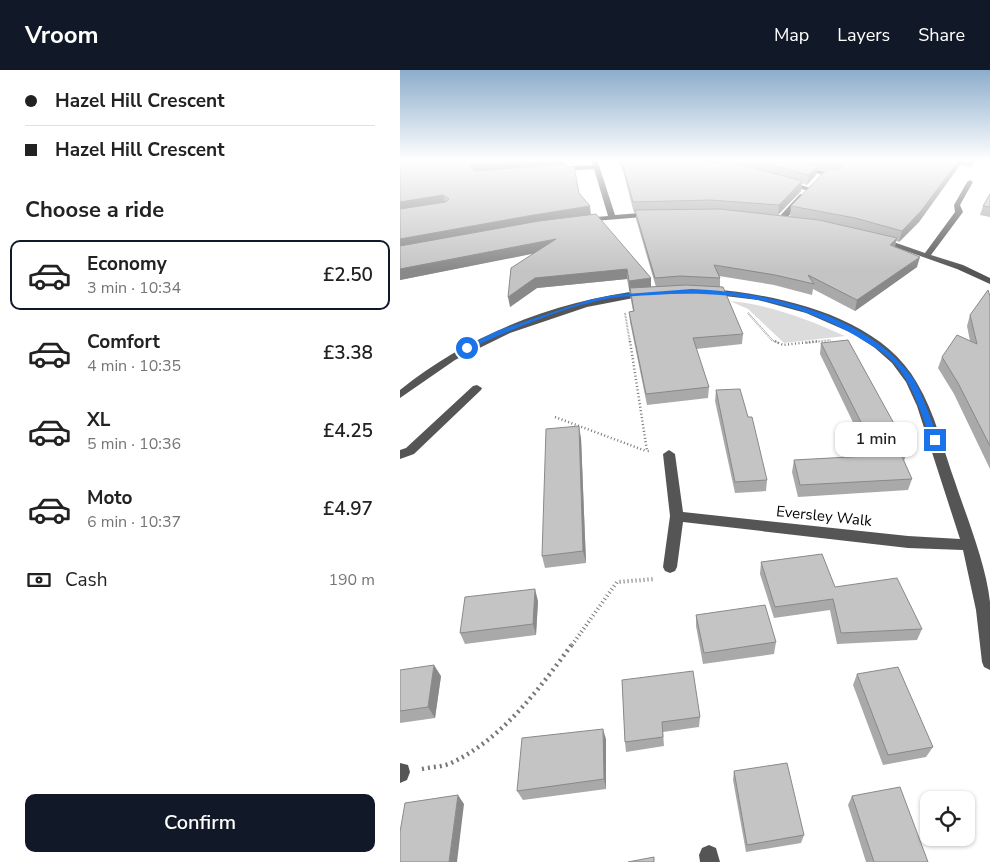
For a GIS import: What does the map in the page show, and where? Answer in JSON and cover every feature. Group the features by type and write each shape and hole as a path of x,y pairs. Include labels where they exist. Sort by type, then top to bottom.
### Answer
{"street":[{"path":"606,196 612,217"},
{"path":"781,220 803,196"},
{"path":"927,255 960,212 957,205 963,196"},
{"path":"577,221 660,214"},
{"path":"871,237 927,255 989,279"},
{"path":"700,291 750,296 794,306 840,324 862,336 896,361 910,379 930,425 968,545 984,611 990,662"},
{"path":"400,395 436,366 477,342 508,329 591,301 622,295 658,292"},
{"path":"400,455 410,451 477,388"},
{"path":"669,454 677,516 670,567"},
{"name":"Eversley Walk","path":"677,516 908,542 968,545"}],"path":[{"path":"622,295 647,451"},
{"path":"746,311 772,340 783,345 862,336"},
{"path":"555,417 647,451 669,454"},
{"path":"401,772 448,764 485,743 510,720 547,676 617,582 671,578 670,567"}],"shaded area":[{"path":"730,301 760,306 789,314 845,336 784,343 748,309"}],"building":[{"path":"400,196 437,196 400,202"},
{"path":"444,196 582,196 590,206 400,239 400,209 446,202 449,199"},
{"path":"631,196 788,196 779,205 710,200 633,202"},
{"path":"801,196 932,196 902,231 855,218 791,206"},
{"path":"989,196 990,196 990,207 983,206"},
{"path":"720,209 819,220 897,238 890,245 920,257 857,300 808,275 814,284 775,275 714,265 720,278 680,276 655,278 635,210"},
{"path":"596,214 651,278 629,281 627,269 535,278 508,297 511,268 556,239 400,269 400,246 539,221"},
{"path":"686,285 723,287 743,334 693,338 709,387 646,394 629,312 634,311 630,288"},
{"path":"988,290 990,296 990,446 958,383 942,357 957,335 977,344 970,315"},
{"path":"848,340 908,449 899,450 912,479 800,485 794,460 867,456 861,441 870,440 821,343"},
{"path":"740,389 748,417 752,417 767,480 735,482 716,390"},
{"path":"579,426 583,551 542,556 546,429"},
{"path":"822,554 835,587 897,578 922,629 841,633 833,599 775,607 761,562"},
{"path":"535,589 533,624 460,633 465,597"},
{"path":"765,605 776,642 704,653 696,615"},
{"path":"434,665 428,707 400,711 400,670"},
{"path":"898,667 933,747 888,755 857,674"},
{"path":"693,671 700,717 662,722 663,737 625,742 622,680"},
{"path":"603,729 604,779 517,791 522,738"},
{"path":"787,763 804,835 747,845 734,771"},
{"path":"900,787 920,841 920,846 922,846 928,862 874,862 852,796"},
{"path":"458,795 449,862 400,862 400,832 405,803"},
{"path":"654,857 654,862 628,862"}],"route":[{"path":"467,348 477,342 526,323 591,301 613,296 692,291 716,292 772,300 794,306 840,324 879,347 896,361 910,379 935,440"}]}
